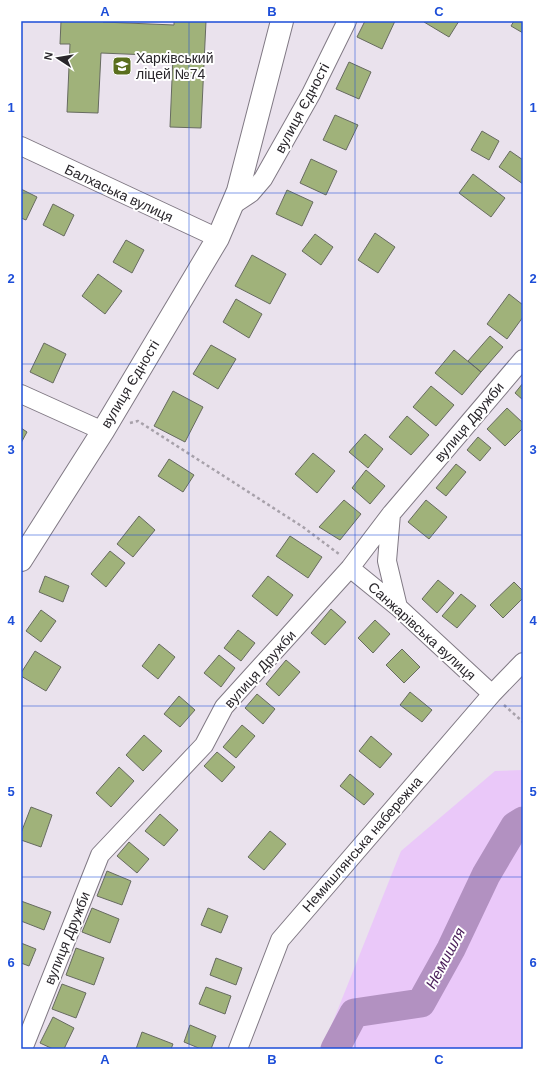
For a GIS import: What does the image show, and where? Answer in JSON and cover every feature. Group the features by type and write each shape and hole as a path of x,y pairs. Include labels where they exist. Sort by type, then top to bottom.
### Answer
{"main road":[{"name":"вулиця Єдності","path":"21,560 103,431 218,238 238,191 282,21"}],"street":[{"name":"вулиця Єдності","path":"233,205 251,193 263,179 311,94 347,21"},
{"name":"Балхаська вулиця","path":"21,146 218,238"},
{"name":"вулиця Дружби","path":"23,1049 100,855 204,745 224,707 350,568 391,514 523,359"},
{"path":"21,394 103,431"},
{"path":"391,514 387,561 398,607"},
{"name":"Санжарівська вулиця","path":"350,568 398,607 492,694"},
{"name":"Немишлянська набережна","path":"238,1049 280,940 492,694 523,662"}],"path":[{"path":"103,431 138,421 304,527 345,558 350,568"},
{"path":"492,694 523,722"}],"shaded area":[{"path":"523,770 523,1049 322,1049 401,851 495,771"}],"building":[{"path":"61,21 103,21 174,25 174,21 206,21 201,128 170,127 173,56 101,53 98,113 67,112 70,44 60,44"},
{"path":"365,21 395,21 382,49 357,37"},
{"path":"459,21 449,37 424,22"},
{"path":"514,21 523,21 523,33 511,26"},
{"path":"349,62 371,72 359,99 336,89"},
{"path":"335,115 358,125 346,150 323,140"},
{"path":"482,131 499,141 489,160 471,150"},
{"path":"510,151 523,160 523,184 499,167"},
{"path":"311,159 337,171 326,195 300,183"},
{"path":"473,174 505,198 491,217 459,193"},
{"path":"21,189 37,197 26,220 21,218"},
{"path":"287,190 313,202 302,226 276,214"},
{"path":"53,204 74,215 64,236 43,225"},
{"path":"375,233 395,247 378,273 358,260"},
{"path":"315,234 333,247 321,265 302,251"},
{"path":"126,240 144,250 132,273 113,262"},
{"path":"252,255 286,274 270,304 235,286"},
{"path":"98,274 122,291 105,314 82,296"},
{"path":"509,294 523,305 523,317 507,339 487,324"},
{"path":"236,299 262,314 249,338 223,322"},
{"path":"490,336 503,347 481,372 468,361"},
{"path":"44,343 66,354 53,383 30,372"},
{"path":"211,345 236,359 218,389 193,374"},
{"path":"454,350 481,372 462,395 435,373"},
{"path":"523,383 523,400 515,393"},
{"path":"431,386 454,405 436,426 413,407"},
{"path":"173,391 203,407 185,442 154,426"},
{"path":"507,408 523,423 523,428 505,446 487,429"},
{"path":"407,416 429,435 411,455 389,437"},
{"path":"21,428 27,432 21,443"},
{"path":"365,434 383,449 368,468 349,452"},
{"path":"478,437 491,448 480,461 467,450"},
{"path":"313,453 335,471 317,493 295,474"},
{"path":"169,459 194,475 183,492 158,476"},
{"path":"456,464 466,472 446,496 436,488"},
{"path":"366,470 385,486 370,504 352,488"},
{"path":"344,500 361,514 340,540 319,527"},
{"path":"426,500 447,517 429,539 408,522"},
{"path":"139,516 155,530 133,557 117,544"},
{"path":"290,536 322,557 308,578 276,556"},
{"path":"110,551 125,563 106,587 91,574"},
{"path":"45,576 69,586 63,602 39,592"},
{"path":"268,576 293,595 277,616 252,596"},
{"path":"438,580 454,593 437,613 422,599"},
{"path":"514,582 523,591 523,598 503,618 490,605"},
{"path":"461,594 476,606 457,628 442,616"},
{"path":"331,609 346,622 325,645 311,633"},
{"path":"41,610 56,621 41,642 26,631"},
{"path":"375,620 390,634 373,653 358,638"},
{"path":"238,630 255,643 241,661 224,648"},
{"path":"159,644 175,657 158,679 142,666"},
{"path":"402,649 420,667 404,683 386,665"},
{"path":"35,651 61,667 46,691 21,676 21,673"},
{"path":"219,655 235,668 221,687 204,673"},
{"path":"286,660 300,672 279,696 266,684"},
{"path":"410,692 432,710 422,722 400,705"},
{"path":"257,694 275,709 263,724 245,708"},
{"path":"179,696 195,710 180,727 164,714"},
{"path":"242,725 255,736 236,758 223,747"},
{"path":"144,735 162,751 143,771 126,755"},
{"path":"371,736 392,754 380,768 359,751"},
{"path":"217,752 235,767 222,782 204,766"},
{"path":"119,767 134,781 111,807 96,793"},
{"path":"350,774 374,794 364,805 340,786"},
{"path":"31,807 52,815 41,847 21,840 21,833"},
{"path":"160,814 178,830 164,846 145,831"},
{"path":"270,831 286,844 264,870 248,857"},
{"path":"129,842 149,859 137,873 117,856"},
{"path":"107,871 131,881 122,905 97,896"},
{"path":"21,901 51,912 44,930 21,921"},
{"path":"92,908 119,919 110,943 82,932"},
{"path":"208,908 228,916 221,933 201,925"},
{"path":"21,943 36,949 29,966 21,963"},
{"path":"76,948 104,958 94,985 66,975"},
{"path":"216,958 242,968 236,985 210,975"},
{"path":"62,984 86,993 76,1018 52,1009"},
{"path":"206,987 231,996 225,1014 199,1004"},
{"path":"53,1017 74,1028 64,1049 53,1049 40,1043"},
{"path":"190,1025 216,1036 211,1049 201,1049 184,1042"},
{"path":"142,1032 173,1044 171,1049 136,1049"}],"waterway":[{"name":"Немишля","path":"335,1049 354,1013 421,1003 451,949 486,875 515,826 523,821"}],"place":[{"name":"Харківський ліцей №74","path":"122,66"}]}
